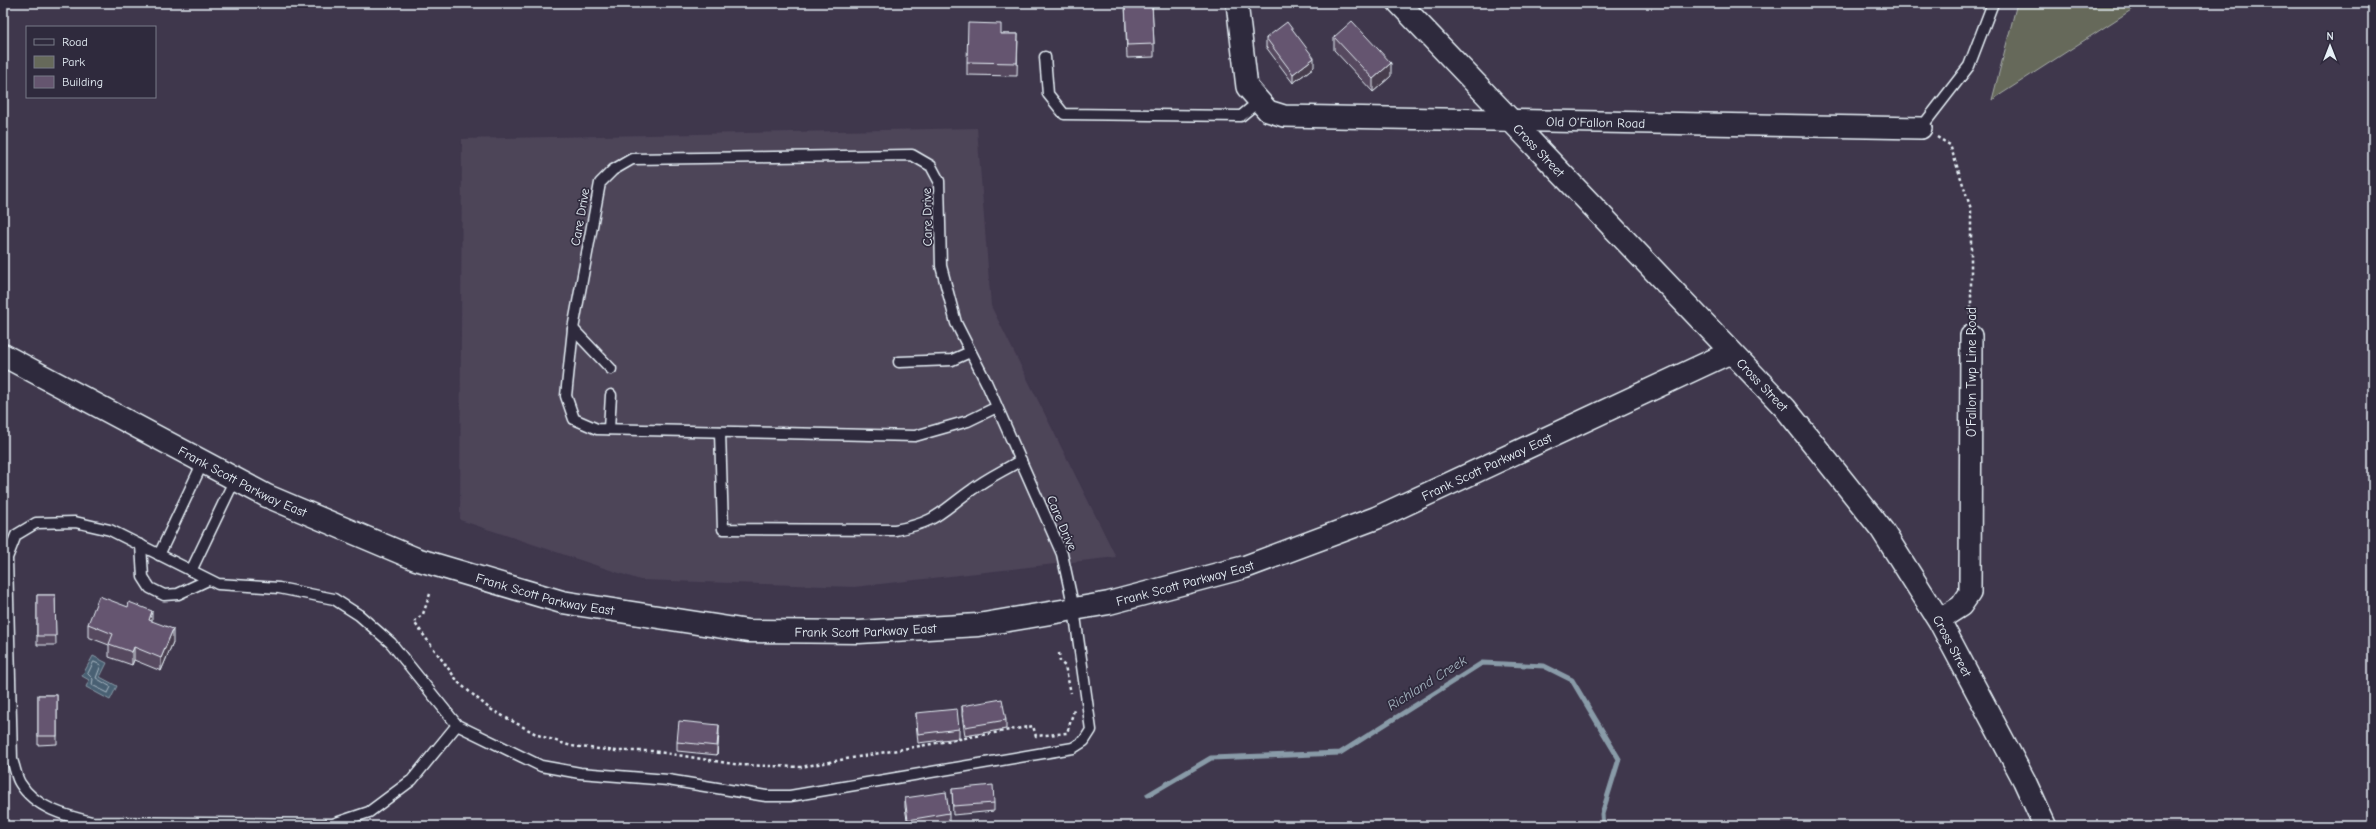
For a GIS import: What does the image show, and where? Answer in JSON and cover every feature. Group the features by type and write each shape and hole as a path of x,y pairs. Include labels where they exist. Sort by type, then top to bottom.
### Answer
{"main road":[{"name":"Cross Street","path":"1399,3 1785,408 1882,530 1939,620 2024,780 2045,826"},
{"name":"Frank Scott Parkway East","path":"3,355 267,496 416,559 562,602 748,631 859,632 978,625 1074,609 1109,603 1245,567 1376,518 1731,352"}],"street":[{"name":"Old O'Fallon Road","path":"1237,3 1247,87 1258,102 1268,111 1284,116 1510,119 1922,128"},
{"name":"O'Fallon Twp Line Road","path":"1939,620 1961,606 1970,593 1969,506 1971,336"}],"lane":[{"path":"1922,128 1969,66 1993,3"},
{"path":"1045,57 1048,94 1064,114 1241,116 1258,102"},
{"name":"Care Drive","path":"457,725 541,766 580,773 668,780 766,796 790,796 1073,748 1084,741 1091,730 1074,609 1062,554 997,407 956,322 941,266 939,181 931,166 912,155 632,159 614,170 600,183 573,328 566,396 574,419 597,429 915,436 968,421 997,407"},
{"path":"573,328 611,369"},
{"path":"899,362 952,360 970,352"},
{"path":"609,429 611,395"},
{"path":"720,432 723,529 895,530 921,525 942,514 973,488 1020,460"},
{"path":"158,554 203,462"},
{"path":"190,570 235,479"},
{"path":"75,522 110,530 158,554 218,584 279,588 334,599 360,615 391,643 457,725 412,780 369,812 333,824 92,822 58,814 36,799 20,783 12,760 7,558 16,535 36,523 75,522"},
{"path":"141,545 143,577 150,588 164,595 178,594 208,580"}],"path":[{"name":"O'Fallon Twp Line Road","path":"1922,128 1950,145 1971,209 1971,336"},
{"path":"430,594 423,614 414,622 459,683 490,709 538,735 571,746 616,751 652,751 740,765 801,768 1033,726 1036,736 1067,733 1074,711 1072,703"},
{"path":"1059,653 1060,662 1066,666 1071,696"}],"shaded area":[{"path":"977,128 991,306 1116,557 854,587 640,580 460,520 462,139"}],"green space":[{"path":"2017,3 2142,3 1992,100"}],"water":[{"path":"93,656 107,663 100,677 117,686 110,700 86,687 89,680 82,676"}],"building":[{"path":"1125,3 1152,3 1154,44 1127,45"},
{"path":"1352,21 1391,63 1373,79 1334,37"},
{"path":"1287,22 1314,58 1293,74 1266,38"},
{"path":"968,23 1001,24 1001,34 1018,34 1017,63 967,62"},
{"path":"37,595 55,595 56,636 37,636"},
{"path":"99,596 128,607 129,602 152,611 149,620 173,629 161,658 134,647 132,652 109,644 113,634 88,624"},
{"path":"38,695 57,695 57,736 38,736"},
{"path":"1002,699 1006,720 965,727 962,706"},
{"path":"957,709 959,729 918,734 916,713"},
{"path":"679,721 719,725 717,746 677,742"},
{"path":"993,785 994,803 953,806 952,789"},
{"path":"946,792 949,813 908,820 905,798"}],"waterway":[{"name":"Richland Creek","path":"1148,795 1211,758 1340,753 1482,663 1544,666 1572,680 1619,759 1602,814 1603,826"}]}
